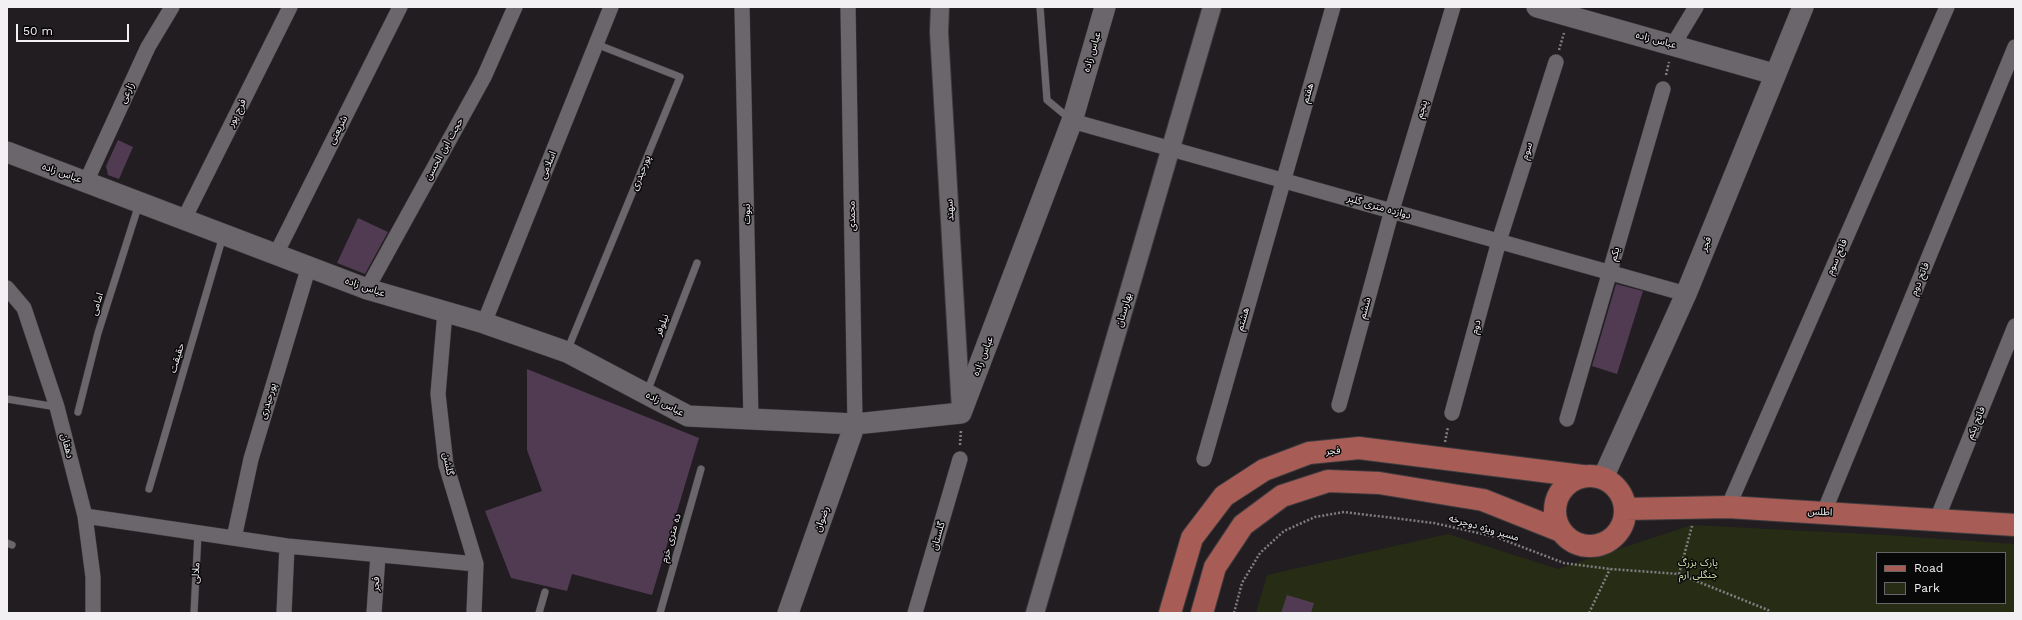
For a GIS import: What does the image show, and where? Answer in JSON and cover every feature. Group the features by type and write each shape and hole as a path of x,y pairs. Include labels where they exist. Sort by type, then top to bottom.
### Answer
{"main road":[{"name":"عباس زاده","path":"7,152 367,289 484,323 567,352 688,416 855,424 962,413 1072,121 1105,7"},
{"name":"عباس زاده","path":"1537,7 1774,74"},
{"name":"فجر","path":"1170,613 1192,538 1224,496 1264,470 1309,453 1359,448 1592,477 1686,294 1774,74 1803,7"},
{"name":"رضوان","path":"792,612 855,424"},
{"path":"1592,477 1618,490 1623,499 1625,509 1624,520 1619,531 1611,539 1601,545 1590,546 1578,544 1568,539 1556,520 1555,509 1557,498 1567,484 1592,477"},
{"path":"1202,613 1215,567 1243,525 1282,496 1328,481 1379,483 1483,500 1561,530"},
{"name":"اطلس","path":"1625,509 1728,508 1824,512 2015,524"}],"street":[{"name":"زارعی","path":"86,182 148,47 172,7"},
{"name":"فرج پور","path":"184,219 290,7"},
{"name":"شریعتی","path":"276,254 400,7"},
{"name":"حجت ابن الحسن","path":"367,289 484,77 515,7"},
{"name":"اسلامی","path":"484,323 612,7"},
{"name":"نبوت","path":"742,7 751,420"},
{"name":"محمدی","path":"848,7 855,424"},
{"name":"سهند","path":"940,7 939,32 962,413"},
{"name":"بهارستان","path":"1035,613 1212,7"},
{"name":"هفتم","path":"1283,180 1333,7"},
{"name":"پنجم","path":"1392,210 1453,7"},
{"path":"1673,45 1696,7"},
{"name":"فاتح سوم","path":"1728,508 1947,7"},
{"name":"فاتح دوم","path":"1824,512 2015,47"},
{"name":"سوم","path":"1499,241 1556,62"},
{"name":"یکم","path":"1567,419 1663,89"},
{"name":"دوازده متری گلپر","path":"1072,121 1686,294"},
{"name":"هشتم","path":"1204,459 1283,180"},
{"name":"ششم","path":"1339,405 1392,210"},
{"name":"دوم","path":"1452,413 1499,241"},
{"name":"پورحیدری","path":"234,538 251,459 308,266"},
{"name":"دهقان","path":"7,288 24,308 57,407 85,516 93,576 93,613"},
{"name":"گلشن","path":"445,312 438,394 446,465 476,564 474,613"},
{"name":"فاتح یکم","path":"1937,519 2015,326"},
{"name":"گلستان","path":"916,613 960,459"},
{"path":"85,516 287,546 476,564"},
{"path":"284,613 287,546"},
{"name":"فجر","path":"374,613 378,555"}],"lane":[{"path":"1040,7 1047,100 1072,121"},
{"name":"پورحیدری","path":"567,352 680,77 596,44"},
{"name":"امامی","path":"78,412 98,333 140,202"},
{"name":"حقیقت","path":"149,488 223,234"},
{"name":"نیلوفر","path":"646,394 697,263"},
{"path":"7,398 57,407"},
{"name":"ده متری خرم","path":"660,613 701,469"},
{"name":"ملالی","path":"194,613 198,533"},
{"path":"539,613 545,592"}],"path":[{"path":"1556,62 1569,17"},
{"path":"1663,89 1673,45"},
{"path":"960,459 962,413"},
{"path":"1441,458 1452,413"},
{"path":"1679,574 1698,508"},
{"name":"مسیر ویژه دوچرخه","path":"1234,613 1242,584 1260,553 1284,531 1316,517 1344,512 1434,522 1496,537 1564,562 1679,574 1768,610 1770,613"},
{"path":"1589,613 1610,568"}],"green space":[{"name":"پارک بزرگ جنگلی ارم","path":"1692,525 1885,535 2015,544 2015,613 1256,613 1267,575 1448,534 1558,569"}],"building":[{"path":"118,140 133,147 119,179 108,175 106,166"},
{"path":"358,218 388,232 365,274 337,263"},
{"path":"1616,284 1643,291 1617,374 1592,366"},
{"path":"527,369 699,438 652,595 572,574 567,591 511,578 485,511 542,491 527,450"},
{"path":"1287,595 1314,603 1311,613 1281,613"}]}
